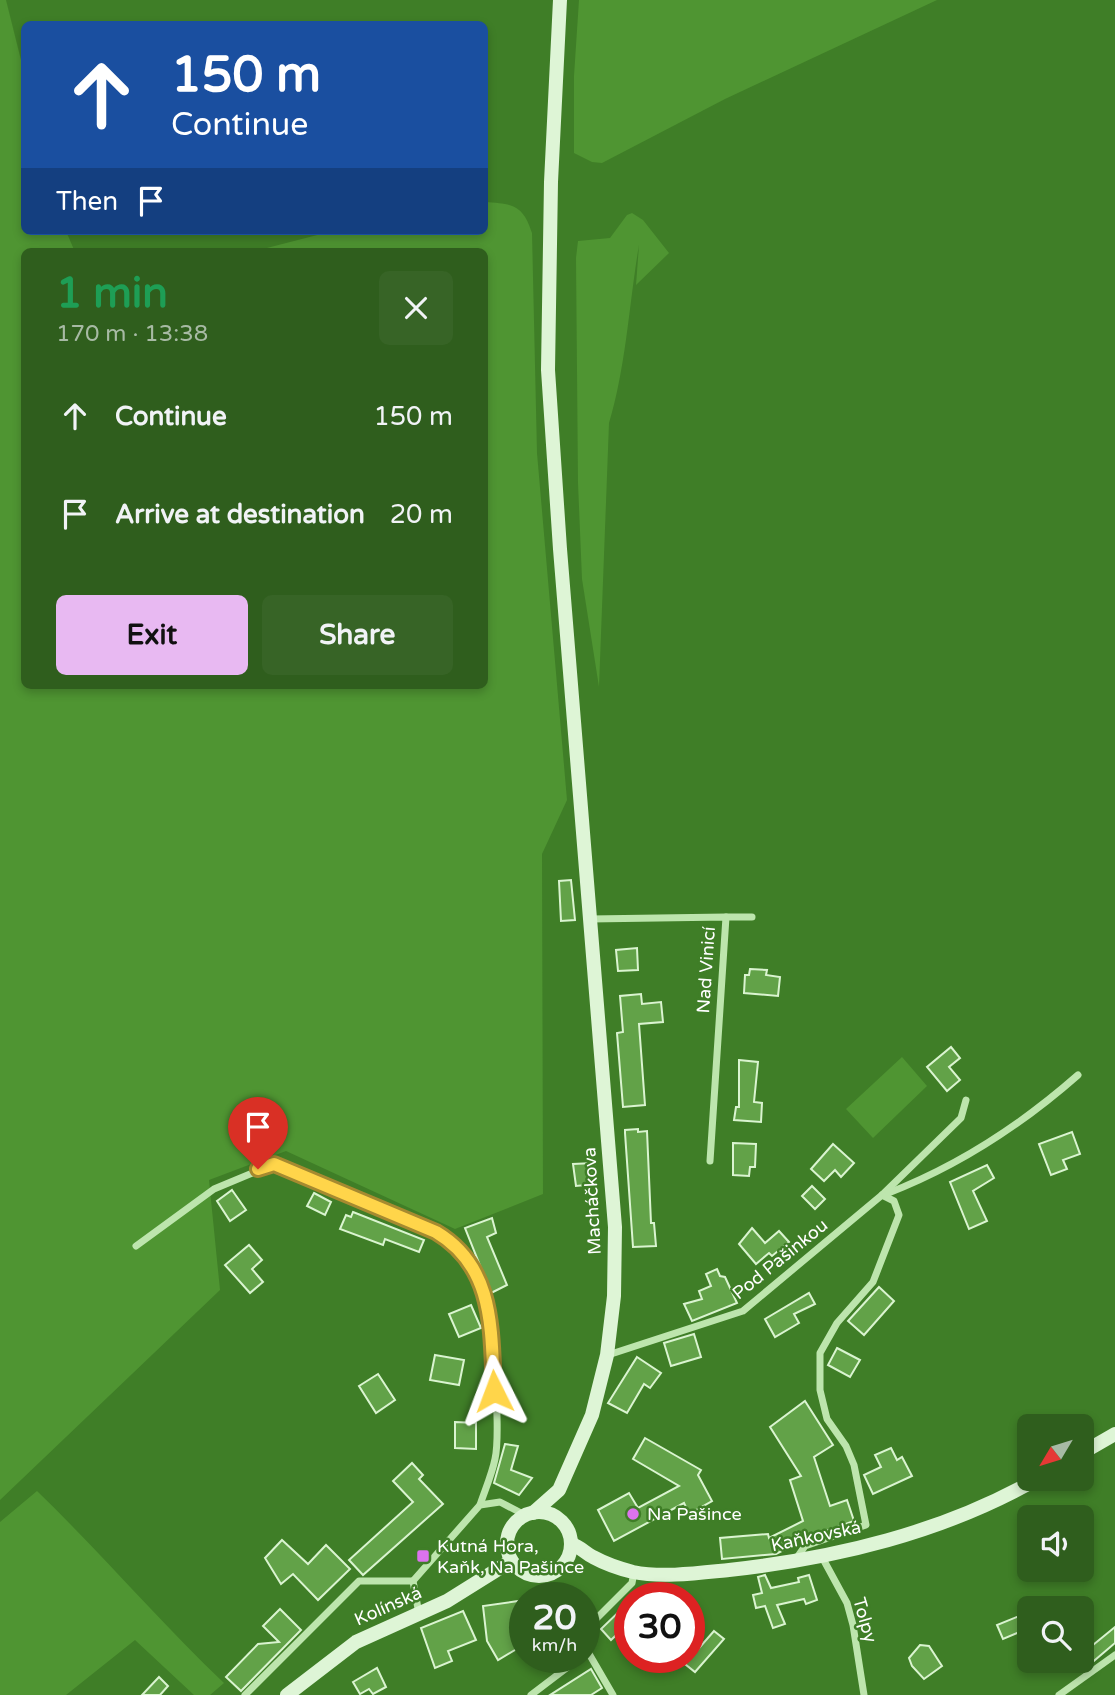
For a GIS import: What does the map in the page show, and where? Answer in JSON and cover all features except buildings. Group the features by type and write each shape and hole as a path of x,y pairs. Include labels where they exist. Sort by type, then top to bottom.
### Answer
{"street":[{"name":"Macháčkova","path":"559,1490 592,1415 607,1355 614,1296 615,1227 548,370 551,182 560,0"},
{"name":"Nad Vinicí","path":"590,919 726,917 710,1161"},
{"path":"726,917 752,917"},
{"name":"Pod Pašinkou","path":"882,1195 956,1163 998,1139 1038,1111 1078,1075"},
{"name":"Pod Pašinkou","path":"607,1355 743,1311 882,1195 961,1118 966,1100"},
{"path":"136,1246 214,1189 274,1164 436,1232 468,1257 478,1274 489,1319 497,1440 496,1458 480,1505 413,1581 359,1581 245,1695"},
{"path":"793,1563 805,1546 866,1525 854,1465 846,1446 827,1419 820,1390 820,1353 837,1323 873,1282 888,1246 899,1215 894,1201 882,1195"},
{"path":"1094,1446 1115,1434"},
{"path":"559,1490 508,1535 511,1561 518,1569 537,1576 548,1575 565,1563 592,1557"},
{"path":"559,1490 559,1520"},
{"name":"Kaňkovská","path":"571,1544 582,1548 592,1557 634,1572 698,1574 793,1563 940,1524 1017,1490"},
{"path":"480,1505 500,1502 529,1514 551,1515 559,1520 565,1526 571,1544 565,1563"},
{"name":"Tolpy","path":"822,1557 847,1603 864,1695"},
{"name":"Kolínská","path":"287,1695 356,1642 480,1583 511,1561"},
{"path":"600,1615 632,1583 634,1572"},
{"path":"413,1581 419,1614"},
{"path":"1059,1695 1115,1655"},
{"path":"531,1695 560,1673"},
{"path":"597,1673 613,1695"}],"green space":[{"path":"0,0 6,0 21,60 21,235 68,235 73,248 21,248 21,689 488,689 488,248 267,248 317,235 488,235 488,202 509,205 525,216 532,233 537,453 567,800 542,854 543,1194 455,1229 286,1151 209,1180 220,1290 0,1500"},
{"path":"579,0 937,0 725,99 602,163 592,162 574,153 574,76"},
{"path":"632,213 643,220 669,253 636,285 639,245 623,358 609,423 599,687 582,579 578,483 576,258 578,241 610,238 627,215"},
{"path":"902,1057 927,1086 873,1138 846,1109"},
{"path":"37,1491 224,1683 210,1695 194,1695 135,1640 66,1695 0,1695 0,1522"}],"place":[{"name":"Na Pašince","path":"633,1514"},
{"name":"Kutná Hora, Kaňk, Na Pašince","path":"423,1556"}],"route":[{"path":"258,1169 274,1164 436,1232 453,1242 468,1257 478,1274 489,1319 494,1391"}]}
